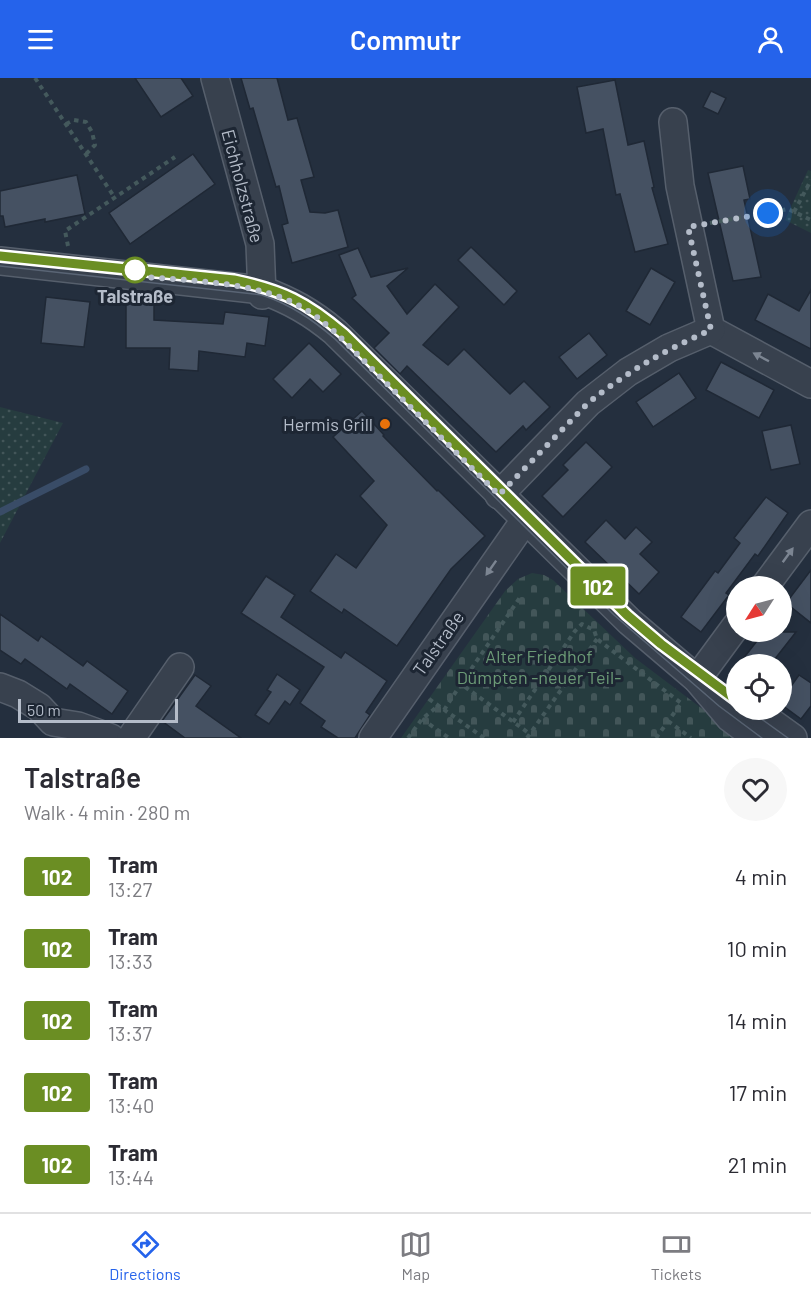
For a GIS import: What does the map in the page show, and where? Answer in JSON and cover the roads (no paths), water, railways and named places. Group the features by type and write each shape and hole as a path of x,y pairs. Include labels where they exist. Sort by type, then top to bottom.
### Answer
{"street":[{"name":"Eichholzstraße","path":"215,78 260,244 262,293"},
{"path":"674,122 680,186 711,330 811,384"},
{"path":"0,261 262,293 288,300 314,314 630,622 698,679 730,718 757,738"},
{"path":"499,495 588,403 620,378 669,348 711,330"},
{"name":"Talstraße","path":"373,738 408,684 525,520"},
{"path":"772,576 811,524"},
{"path":"698,679 726,640"},
{"path":"131,738 180,667"},
{"path":"698,679 726,692"},
{"path":"0,687 18,694 39,707 53,722 78,726 111,738"},
{"path":"768,720 793,738"}],"waterway":[{"path":"0,512 86,469"}],"tram line":[{"path":"0,256 234,280 266,288 306,305 344,334 628,615 661,644 726,693"},
{"name":"102","path":"0,256 234,280 291,296 321,314 344,334 627,615 661,644 726,693"},
{"path":"0,266 262,295 301,313 335,339 614,615 719,706 762,738"},
{"path":"763,720 788,738"}],"place":[{"name":"Talstraße","path":"135,270"},
{"name":"Hermis Grill","path":"385,424"}],"park label":[{"name":"Alter Friedhof Dümpten -neuer Teil-","path":"539,666"}]}
